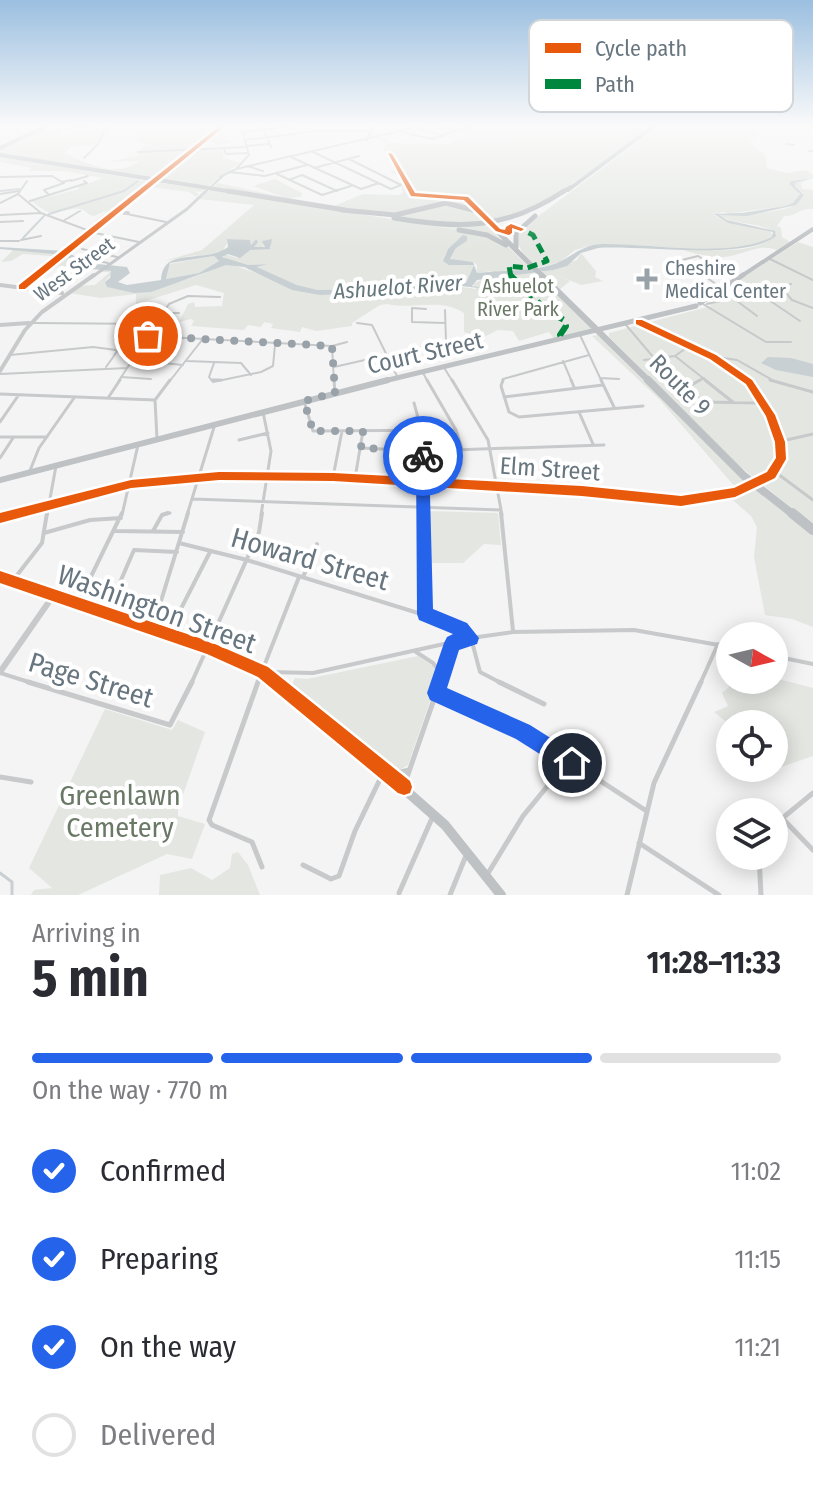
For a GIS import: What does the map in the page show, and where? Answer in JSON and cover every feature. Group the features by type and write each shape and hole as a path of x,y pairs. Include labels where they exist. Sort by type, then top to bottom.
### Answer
{"highway":[{"path":"79,168 485,235 503,243 530,264"},
{"path":"521,255 513,241 515,232 597,168"},
{"path":"120,174 306,204"},
{"path":"403,220 447,226 525,216 571,187"},
{"path":"342,210 395,215 450,203 469,207 483,222"},
{"path":"452,206 469,209 483,222 442,223 430,219 427,214 434,207 452,206"},
{"name":"Route 9","path":"483,222 521,255 744,476 813,530"}],"main road":[{"name":"Court Street","path":"0,480 397,377 675,313 700,303 720,287 813,229"},
{"name":"Washington Street","path":"0,577 208,648 263,672 434,815 469,851 501,895"}],"street":[{"path":"235,169 240,168"},
{"path":"253,168 263,171"},
{"path":"229,172 259,176 298,168"},
{"path":"314,168 363,190 379,183"},
{"path":"345,168 392,189 401,184 367,168"},
{"name":"West Street","path":"0,372 30,323 64,294 168,222 235,169"},
{"path":"277,174 322,195 353,186"},
{"path":"0,177 27,180 52,176 62,182"},
{"path":"48,193 46,188 88,176"},
{"path":"289,180 300,176 338,191"},
{"path":"0,203 18,192 27,180"},
{"path":"54,185 71,180"},
{"path":"30,201 87,183 84,181"},
{"path":"0,194 18,192 41,213"},
{"path":"63,221 80,211"},
{"path":"19,226 30,213"},
{"path":"0,215 41,213 95,233 139,242"},
{"path":"127,214 168,222"},
{"path":"0,222 23,221"},
{"path":"0,241 41,236"},
{"path":"82,249 117,257"},
{"path":"93,252 84,258 107,264"},
{"path":"720,287 682,262 696,255 734,278"},
{"path":"767,258 812,280"},
{"path":"700,303 791,284"},
{"path":"0,285 64,294"},
{"path":"780,286 795,302 813,308"},
{"path":"757,292 800,321"},
{"path":"108,398 169,304 185,297 220,297"},
{"path":"733,298 757,316"},
{"path":"700,303 766,342 791,342"},
{"path":"426,309 412,308 412,322 445,323"},
{"path":"445,310 446,341"},
{"path":"162,313 179,313"},
{"path":"639,322 713,357 742,375 763,403 780,442 781,459 774,471 813,500"},
{"path":"105,368 138,323"},
{"path":"357,323 372,325 397,377"},
{"path":"0,325 155,324"},
{"path":"626,325 654,358"},
{"path":"114,355 129,335"},
{"path":"584,335 589,355 614,407"},
{"path":"148,336 332,346 347,342"},
{"path":"159,362 179,338"},
{"path":"157,439 155,400 202,339"},
{"path":"334,367 457,339"},
{"path":"214,363 209,377 213,382 251,375 273,366 272,354 276,343"},
{"path":"332,346 335,393"},
{"path":"644,360 675,356 689,346"},
{"path":"10,355 96,347 116,350"},
{"path":"589,355 505,378 501,386 509,412 516,417 643,406"},
{"path":"675,356 735,404"},
{"path":"713,357 734,359 771,381 813,392"},
{"path":"132,360 244,364 251,375"},
{"path":"563,361 574,389"},
{"path":"443,366 485,431 490,448 498,486 513,632"},
{"path":"0,372 127,368"},
{"path":"422,371 456,430 462,449"},
{"path":"121,377 151,379"},
{"path":"600,378 619,379"},
{"path":"704,378 689,385 695,397 710,404 763,403"},
{"path":"504,397 603,385"},
{"path":"0,394 155,400"},
{"path":"0,422 20,394"},
{"path":"29,473 47,437 75,397"},
{"path":"304,401 313,431 456,430"},
{"path":"414,403 423,451 425,614"},
{"path":"208,648 259,532 271,451 263,412"},
{"path":"579,412 593,444"},
{"path":"153,629 215,424"},
{"path":"333,477 342,431"},
{"path":"355,478 363,431"},
{"path":"239,440 268,433"},
{"path":"780,442 813,434"},
{"path":"0,437 47,437"},
{"path":"0,458 14,437"},
{"path":"77,604 121,518 138,444"},
{"path":"361,448 423,451 604,445"},
{"path":"12,582 39,549 56,466"},
{"name":"Elm Street","path":"0,518 131,484 200,478 269,474 355,478 691,501 743,490 774,471"},
{"path":"193,499 501,510"},
{"path":"153,531 159,518 170,513"},
{"path":"44,533 90,520 121,518"},
{"path":"115,531 183,532"},
{"name":"Howard Street","path":"179,543 247,560 425,614 461,629 471,638"},
{"path":"262,867 255,846 212,825 210,815 263,672 317,544"},
{"path":"106,614 134,550 177,552"},
{"path":"168,634 211,551"},
{"path":"0,672 53,596"},
{"path":"263,672 303,675 471,638 513,632 619,629 716,644"},
{"path":"471,638 480,672 544,704"},
{"path":"404,787 453,643"},
{"name":"Page Street","path":"0,672 170,725 208,648"},
{"path":"627,895 646,810 659,770 716,648"},
{"path":"416,652 433,663 442,675"},
{"path":"788,659 813,664"},
{"path":"436,693 523,732 646,810"},
{"path":"487,875 523,816 569,761"},
{"path":"303,865 331,879 339,876 355,831 387,773 410,769"},
{"path":"0,777 31,782"},
{"path":"788,815 813,793"},
{"path":"399,893 434,815"},
{"path":"788,824 813,850"},
{"path":"639,843 719,895"},
{"path":"450,895 469,851"},
{"path":"760,870 761,895"}],"green space":[{"path":"32,168 69,168 152,182 149,186 155,182 205,189 194,191 199,194 196,197 189,192 150,187 107,218 112,220 95,232 87,228 108,210 94,216 77,209 51,212 32,201 79,189 103,178 64,171 28,171"},
{"path":"86,168 233,168 207,187 158,179 168,169 156,179"},
{"path":"392,168 595,168 539,208 523,216 491,223 475,212 485,223 447,225 212,188 218,183 283,197 253,186 275,179 302,193 301,197 293,199 334,206 363,194 403,193 399,176 391,172 394,171"},
{"name":"Ashuelot River Park","path":"603,168 767,168 787,173 806,170 813,175 813,178 791,181 800,195 793,203 732,213 755,214 791,207 804,194 795,186 797,183 813,180 801,183 802,189 813,190 813,209 784,216 777,226 781,228 782,237 790,242 777,250 763,248 722,257 679,248 745,249 768,241 776,234 763,227 718,215 730,214 723,212 714,215 728,223 770,231 773,236 757,244 736,248 592,245 575,250 560,262 537,268 522,252 515,237 521,229"},
{"path":"210,190 478,233 440,226 486,225 593,330 554,339 549,332 519,341 513,331 498,330 482,338 464,332 464,313 455,308 387,304 380,305 352,326 316,331 302,327 300,332 271,328 273,324 264,322 261,327 248,325 244,330 191,326 194,321 191,319 179,322 188,304 194,302 195,307 222,306 224,293 196,285 136,304 136,294 101,298 69,293 79,286 95,285 110,272 100,272 94,276 101,271 105,270 110,271 112,273 105,282 107,286 127,290 168,284 193,278 220,266 233,265 320,295 412,292 442,284 476,289 473,284 492,271 477,273 477,265 473,262 450,260 456,248 467,241 461,238 448,249 443,261 474,265 466,283 428,282 402,288 318,290 297,285 257,267 266,264 248,265 223,259 225,254 237,258 250,250 271,248 271,242 265,240 263,248 254,247 256,239 251,245 250,241 229,239 223,251 193,259 196,255 164,261 202,250 254,205 199,199"},
{"path":"798,242 813,247 813,525 737,464 609,337 609,333 711,306 706,301"},
{"path":"13,250 63,255 95,270 59,266 27,284 56,260 50,261 52,256 23,254 11,261 1,262"},
{"path":"581,253 596,271 595,277 603,281 581,285 552,273 570,281 559,290 542,272 577,260"},
{"path":"214,256 219,261 199,273 166,279 170,264"},
{"path":"598,335 748,483 735,487 660,400 592,336"},
{"path":"753,488 813,534 813,627 792,619 765,615 754,557 757,527 751,516 728,496"},
{"path":"427,511 498,513 501,545 484,544 463,563 428,563"},
{"path":"418,656 433,666 438,678 408,765 398,771 388,767 290,688 295,678 307,679"},
{"path":"788,682 813,688 813,756 788,765 788,710 719,710 728,706 722,694 788,694"},
{"name":"Greenlawn Cemetery","path":"105,709 172,730 178,720 205,732 178,809 178,816 205,824 192,859 167,854 78,895 31,895 34,890 52,888 29,868"},
{"path":"238,852 248,865 260,895 159,895 160,875 191,868 212,880 230,868 232,854"}],"shaded area":[{"path":"813,178 796,183 795,186 804,195 796,205 747,216 719,215 727,220 775,231 776,236 761,244 718,250 598,248 581,253 567,266 477,280 472,286 489,289 442,284 412,292 320,295 292,290 244,267 226,265 151,292 134,293 107,287 105,282 110,278 111,271 92,269 63,255 0,249 65,251 88,263 127,267 130,273 118,282 127,285 161,280 163,269 169,263 218,252 228,247 227,239 250,240 251,245 256,239 258,242 254,247 265,247 262,241 272,239 270,249 250,250 240,258 228,254 222,257 248,265 267,264 257,267 297,285 318,290 402,288 442,279 466,283 474,265 449,265 443,261 448,249 463,235 467,236 467,241 456,248 450,259 473,262 477,273 542,267 601,244 712,249 755,244 772,237 773,232 728,223 714,214 742,213 793,203 800,194 789,184 791,181","holes":["214,256 219,261 199,273 166,279 170,263"]},
{"path":"768,357 791,358 813,364 813,377 776,370 761,363"}],"waterway":[{"path":"49,214 124,191 138,181"},
{"path":"0,191 19,189"},
{"path":"23,238 44,216"},
{"path":"0,873 12,882 12,895"}],"marked path":[{"path":"521,229 533,235 547,261 527,268 509,266 511,278 546,310 564,320 566,326 560,335 562,339"}],"cycle path":[{"path":"22,287 171,168"},
{"path":"398,168 413,195 466,198 498,230 509,233 511,226 521,229"},
{"path":"0,518 131,484 219,476 333,477 582,491 681,501 735,492 771,475 781,459 780,442 770,415 749,382 713,357 639,322"},
{"path":"0,577 208,648 263,672 404,787"}],"way so far":[{"path":"148,336 332,346 335,393 304,401 313,431 363,431 361,448 423,451 423,456"}],"place":[{"name":"Cheshire Medical Center","path":"647,279"}],"route":[{"path":"423,456 425,614 461,629 471,638 453,643 436,693 523,732 572,763"}],"water label":[{"name":"Ashuelot River","path":"398,287"}]}
